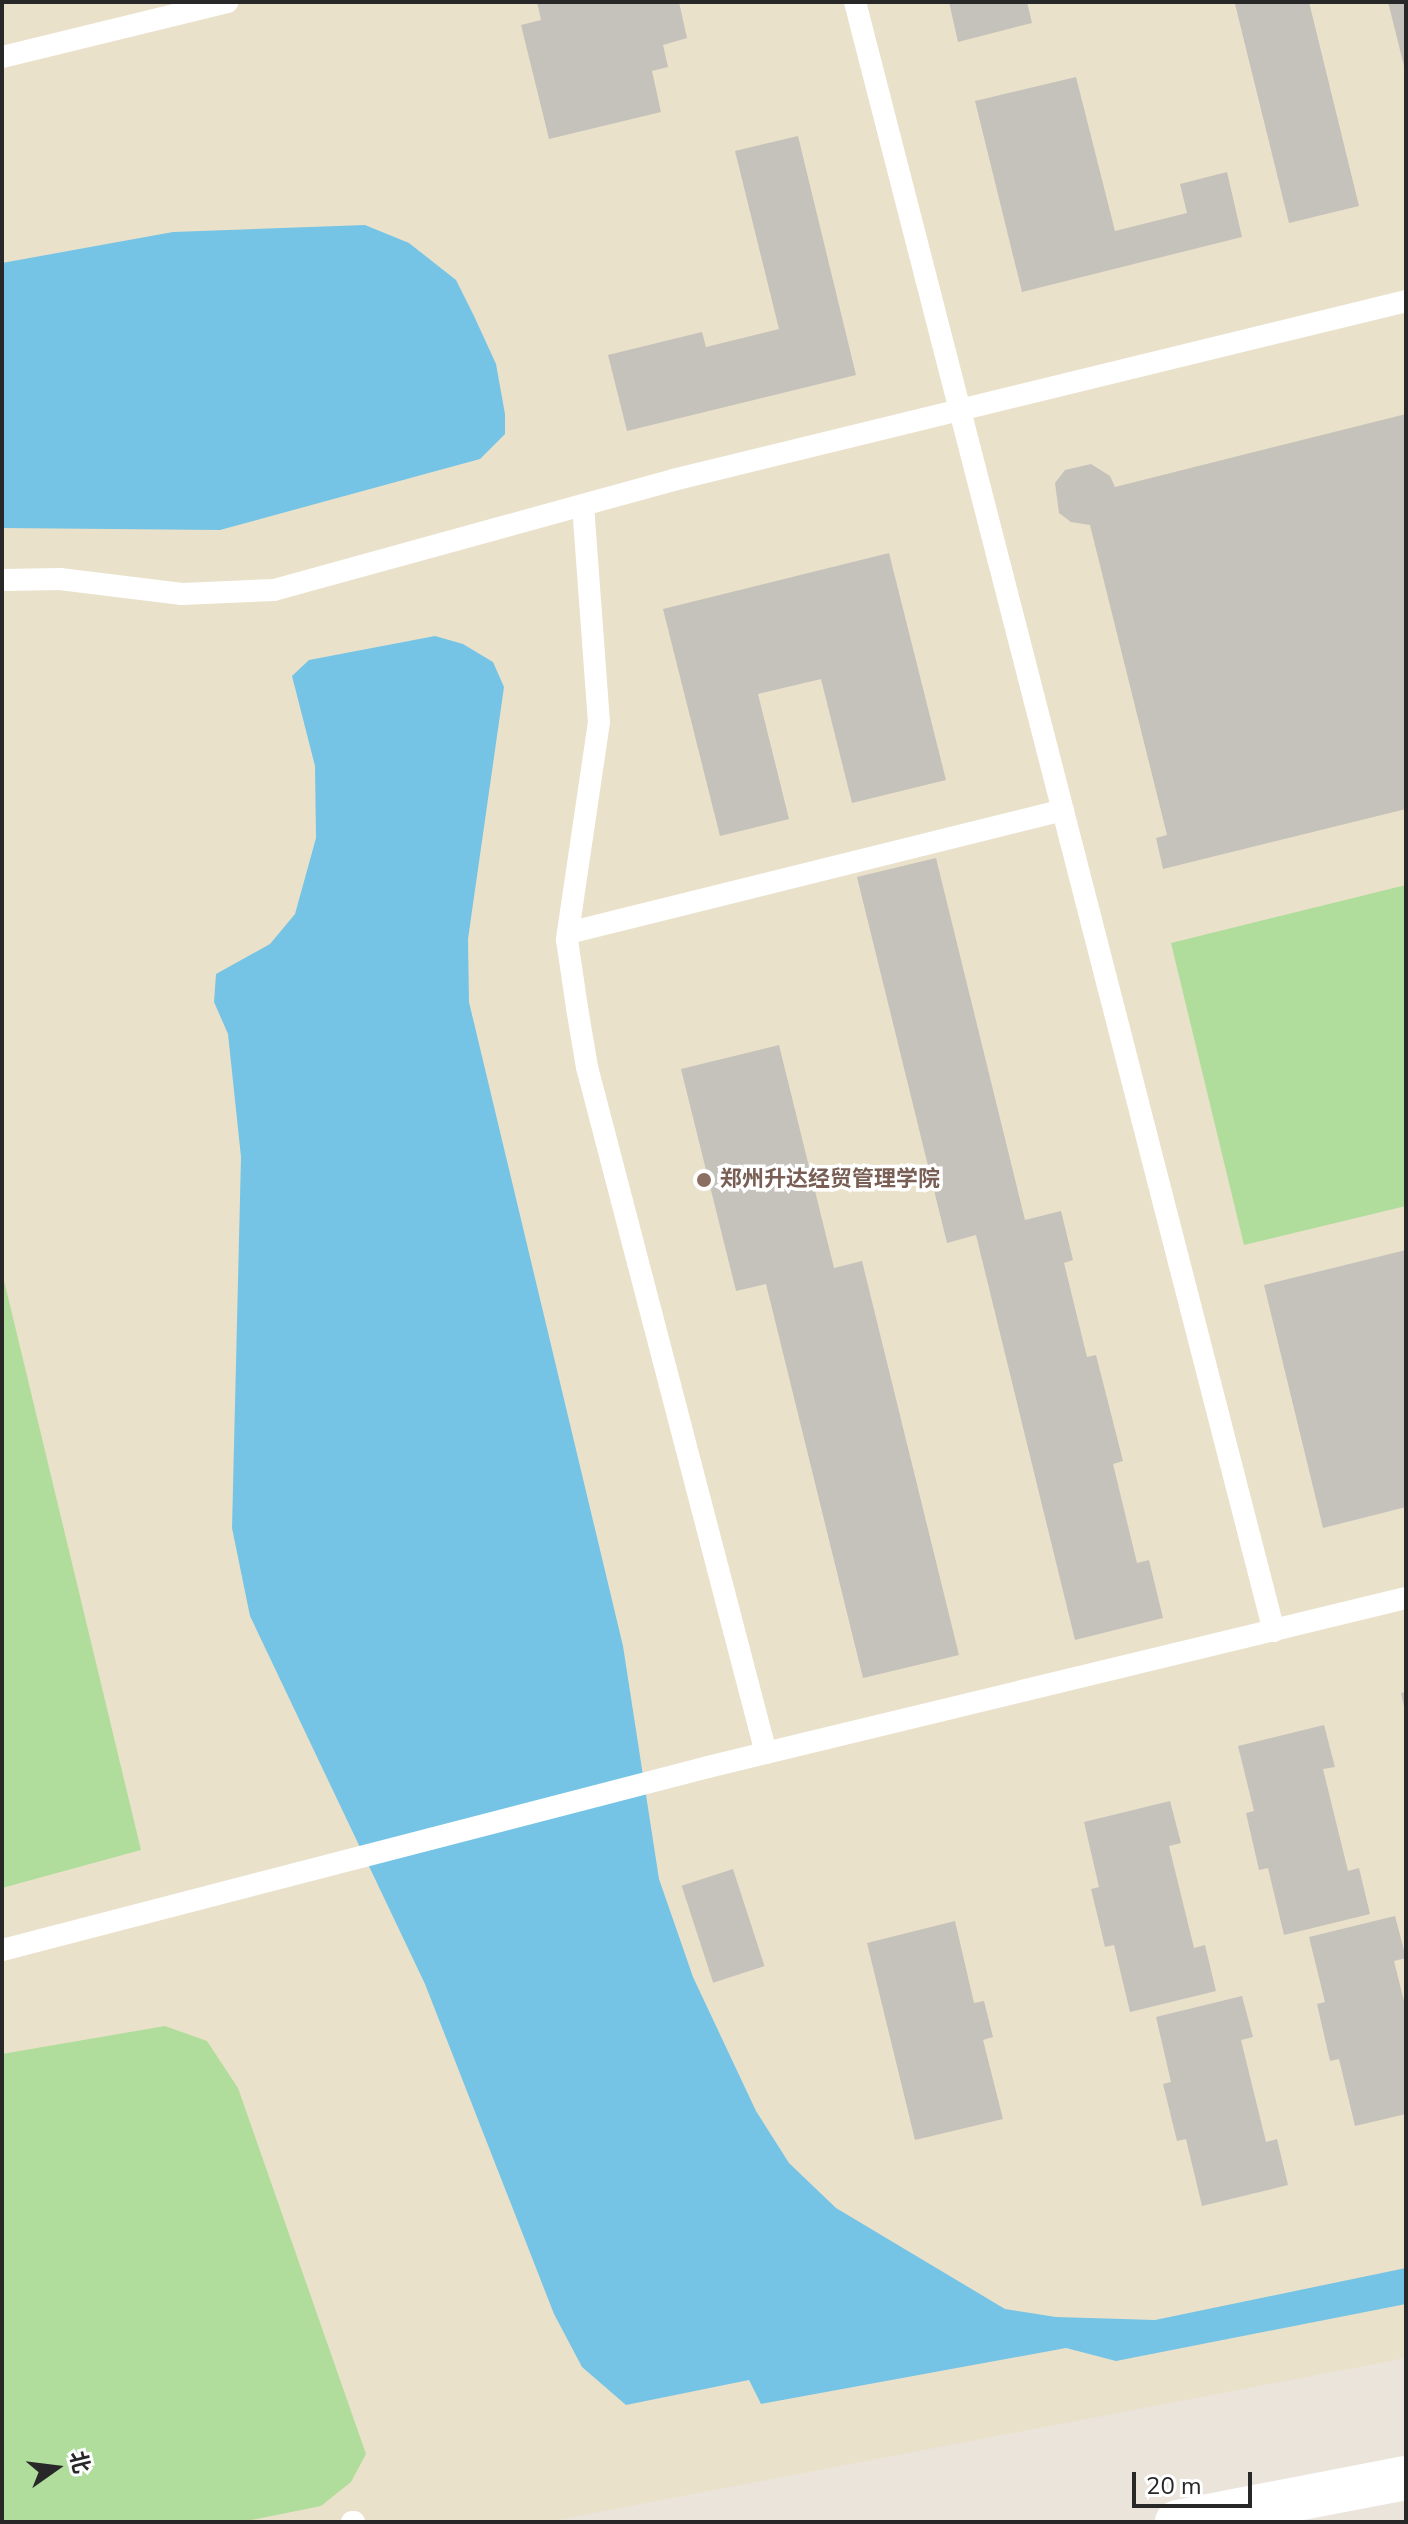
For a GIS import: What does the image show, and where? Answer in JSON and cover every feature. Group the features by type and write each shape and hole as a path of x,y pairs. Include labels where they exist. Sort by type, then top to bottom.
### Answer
{"main road":[{"path":"1177,2522 1406,2478"}],"lane":[{"path":"2,57 227,2"},
{"path":"855,2 1274,1631"},
{"path":"2,580 60,579 182,594 274,590 583,505 1406,301"},
{"path":"583,505 599,722 568,933 587,1067 766,1753"},
{"path":"568,933 1063,810"},
{"path":"2,1950 766,1753 1406,1598"}],"shaded area":[{"name":"郑州升达经贸管理学院","path":"2,2 1406,2 1406,2358 547,2522 2,2522"}],"green space":[{"path":"1406,885 1406,1206 1244,1245 1171,943"},
{"path":"2,1272 141,1850 2,1888"},
{"path":"165,2026 207,2041 238,2088 366,2454 351,2482 321,2506 241,2522 2,2522 2,2054"}],"water":[{"path":"365,225 409,243 456,280 474,316 496,364 505,414 505,434 480,459 220,530 2,528 2,263 173,232"},
{"path":"435,636 463,644 493,662 504,687 468,939 469,1002 623,1646 659,1879 693,1977 756,2111 789,2163 836,2208 1005,2309 1056,2317 1155,2320 1406,2268 1406,2304 1116,2361 1066,2348 761,2404 749,2380 626,2405 582,2367 554,2314 425,1984 250,1616 232,1528 241,1157 228,1034 214,1002 216,974 270,944 295,914 316,838 315,766 292,676 309,660"}],"building":[{"path":"537,2 679,2 687,38 663,45 668,67 652,71 661,112 549,139 521,25 541,20"},
{"path":"949,2 1027,2 1032,23 958,42"},
{"path":"1309,2 1359,206 1289,223 1235,4"},
{"path":"1388,2 1406,2 1406,70 1405,70"},
{"path":"1076,77 1115,231 1187,213 1180,184 1227,172 1242,237 1022,292 975,101"},
{"path":"798,136 856,375 627,431 608,355 702,332 706,347 779,329 735,151"},
{"path":"1406,414 1406,809 1163,869 1156,838 1167,835 1090,525 1071,522 1059,513 1055,483 1065,470 1091,464 1110,476 1115,487"},
{"path":"889,553 946,780 852,803 821,679 758,694 789,819 720,836 663,609"},
{"path":"936,858 1025,1220 1061,1211 1073,1260 1064,1263 1087,1357 1096,1355 1123,1461 1113,1464 1137,1563 1149,1560 1163,1618 1075,1640 976,1235 947,1243 857,877"},
{"path":"779,1045 834,1268 862,1261 959,1655 863,1678 766,1284 736,1291 681,1069"},
{"path":"1406,1250 1406,1507 1323,1528 1264,1285"},
{"path":"1406,1692 1406,1711 1405,1711 1401,1693"},
{"path":"1324,1725 1335,1767 1323,1769 1348,1871 1359,1868 1370,1914 1284,1935 1268,1868 1259,1870 1246,1813 1254,1811 1238,1746"},
{"path":"1170,1801 1181,1843 1169,1846 1194,1948 1205,1945 1216,1991 1130,2012 1114,1945 1105,1947 1091,1889 1099,1887 1084,1822"},
{"path":"733,1869 765,1966 713,1983 682,1886"},
{"path":"1395,1916 1406,1958 1394,1961 1406,2009 1406,2114 1355,2126 1339,2059 1330,2061 1317,2004 1325,2002 1309,1937"},
{"path":"955,1921 974,2003 984,2001 993,2037 983,2040 1003,2119 915,2140 867,1943"},
{"path":"1242,1996 1253,2037 1241,2040 1266,2142 1277,2139 1288,2185 1202,2206 1186,2139 1177,2141 1163,2084 1171,2082 1156,2017"}],"place":[{"name":"郑州升达经贸管理学院","path":"704,1180"}]}
